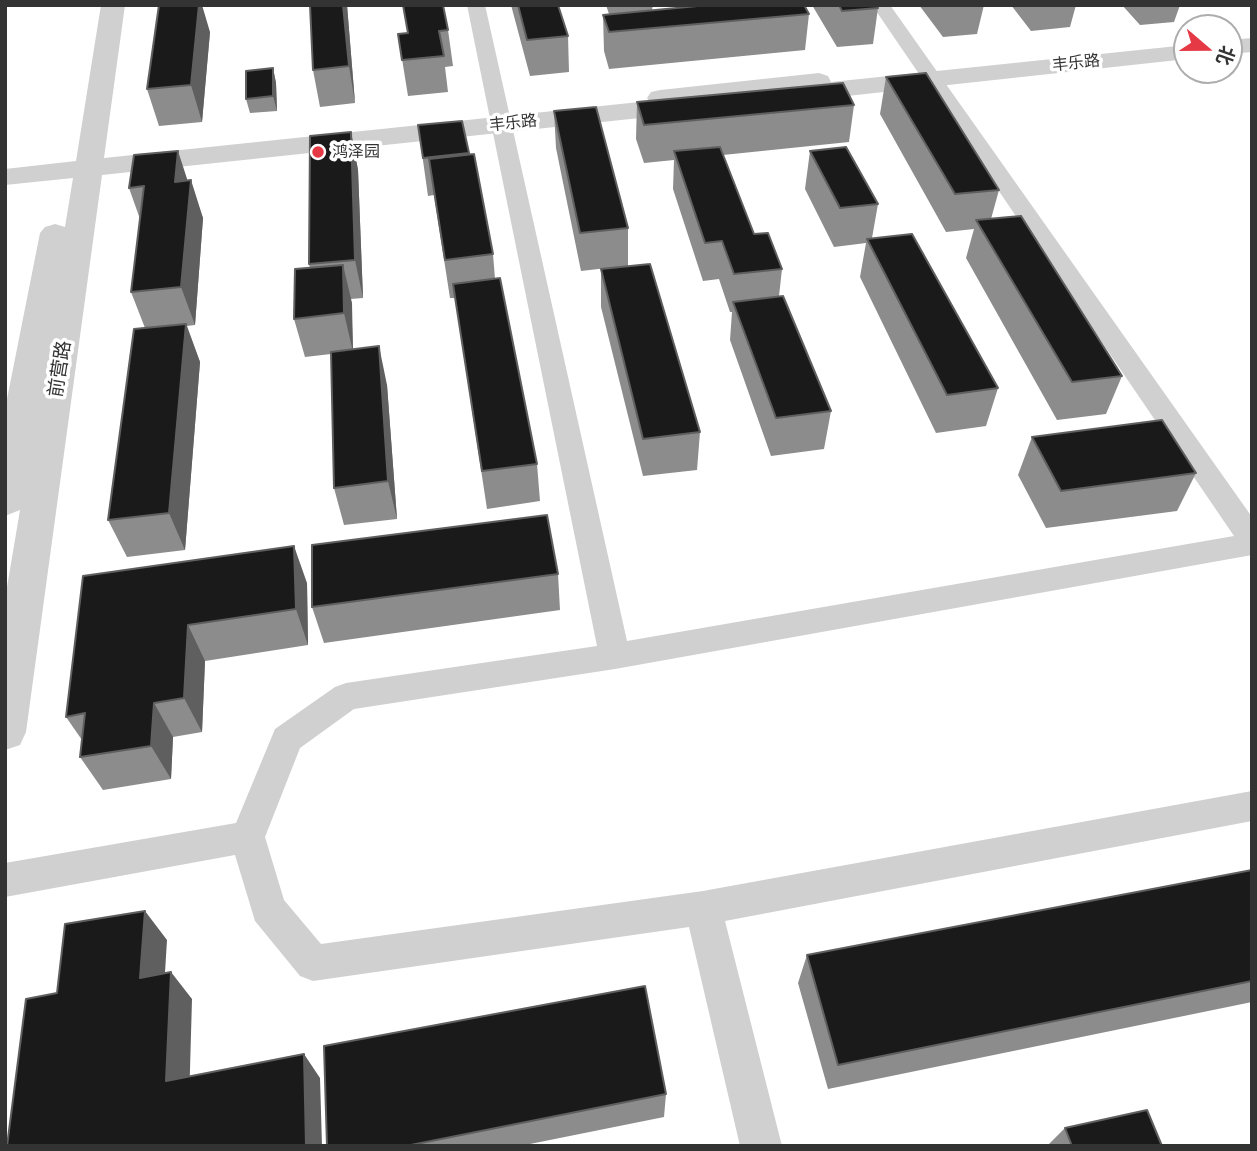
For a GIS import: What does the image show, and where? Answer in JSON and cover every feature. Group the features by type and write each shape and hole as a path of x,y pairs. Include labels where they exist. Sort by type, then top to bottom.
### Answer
{"street":[{"name":"前营路","path":"5,732 83,156 94,5"},
{"name":"前营路","path":"5,503 83,156 113,5"},
{"path":"476,5 615,656"},
{"path":"881,5 1252,542 615,656 346,697 287,738 248,837 268,909 313,963 703,908 1252,806"},
{"name":"丰乐路","path":"5,168 83,156 135,159 928,74 1173,45"},
{"name":"丰乐路","path":"928,74 1173,53"},
{"name":"丰乐路","path":"5,177 83,156"},
{"path":"5,880 248,837"},
{"path":"703,908 761,1146"}],"building":[{"path":"159,5 199,5 191,85 147,89"},
{"path":"310,5 343,5 349,66 313,70"},
{"path":"403,5 443,5 448,30 439,31 444,56 402,60 398,34 408,33"},
{"path":"518,5 558,5 568,36 527,40"},
{"path":"708,5 804,5 809,14 609,32 603,15"},
{"path":"839,5 877,5 878,8 842,11"},
{"path":"273,68 273,96 246,99 246,71"},
{"path":"926,73 999,190 955,194 886,77"},
{"path":"843,83 854,105 644,125 637,102"},
{"path":"596,107 628,228 580,233 554,111"},
{"path":"462,121 469,153 423,158 418,125"},
{"path":"351,132 355,260 309,264 310,136"},
{"path":"720,147 754,234 768,233 782,269 734,274 722,241 705,243 674,151"},
{"path":"846,147 878,204 840,208 810,151"},
{"path":"178,151 175,182 191,180 181,287 131,292 144,186 129,188 134,155"},
{"path":"474,154 493,254 445,260 429,159"},
{"path":"1021,216 1122,376 1072,382 976,220"},
{"path":"912,234 998,388 947,395 867,239"},
{"path":"650,264 700,432 643,439 601,269"},
{"path":"343,265 344,313 294,319 295,269"},
{"path":"500,278 537,464 482,471 453,284"},
{"path":"783,296 831,411 776,418 733,302"},
{"path":"186,324 169,513 108,520 134,329"},
{"path":"379,346 388,481 334,488 331,352"},
{"path":"1162,420 1196,473 1061,491 1032,437"},
{"path":"547,515 558,574 312,607 312,545"},
{"path":"294,546 296,609 188,625 184,698 154,703 151,746 80,757 85,713 66,717 83,576"},
{"path":"1252,870 1252,981 838,1065 807,955"},
{"path":"145,911 140,978 171,972 166,1081 304,1054 306,1146 7,1146 26,999 57,993 65,924"},
{"path":"645,986 666,1094 406,1146 327,1146 324,1046"},
{"path":"1147,1110 1162,1146 1072,1146 1065,1128"}],"place":[{"name":"鸿泽园","path":"318,152"}]}
